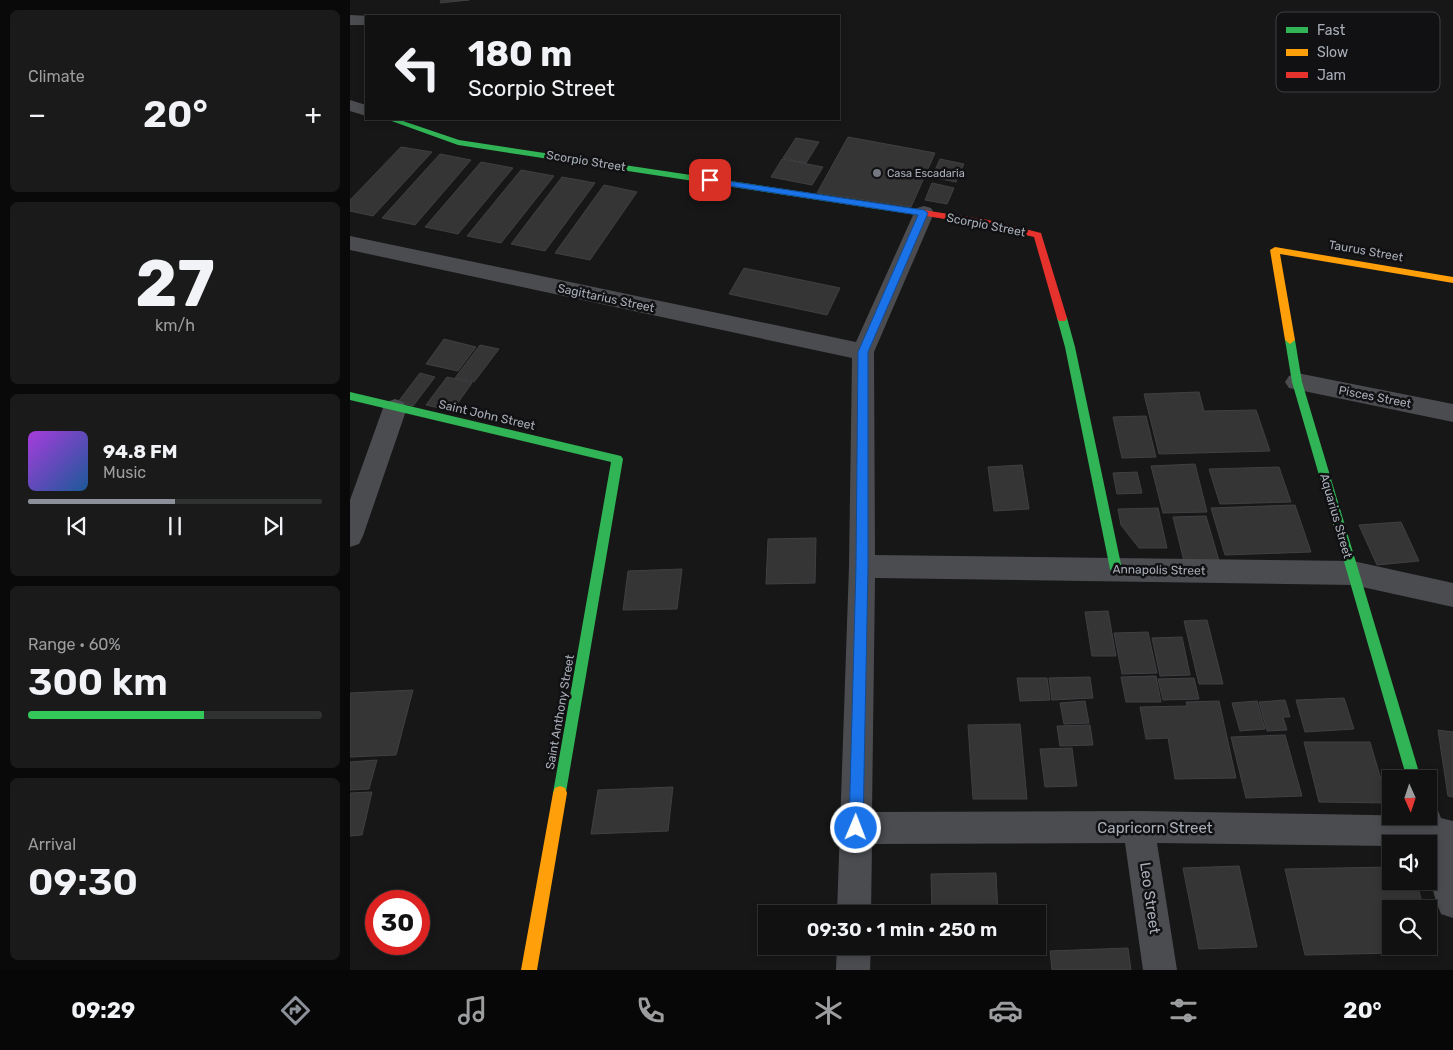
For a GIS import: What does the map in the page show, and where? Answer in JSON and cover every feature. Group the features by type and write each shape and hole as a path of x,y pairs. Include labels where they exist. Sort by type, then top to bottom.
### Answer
{"street":[{"path":"350,20 365,20"},
{"path":"350,105 365,111"},
{"name":"Scorpio Street","path":"393,120 458,142 988,223 1038,235 1070,347 1116,569"},
{"path":"854,905 862,566 863,352 924,213"},
{"name":"Sagittarius Street","path":"350,244 863,352"},
{"name":"Taurus Street","path":"1275,250 1453,280"},
{"name":"Aquarius Street","path":"1275,250 1297,382 1411,770"},
{"name":"Pisces Street","path":"1297,382 1453,413"},
{"name":"Saint John Street","path":"350,396 618,459"},
{"path":"350,536 395,408"},
{"name":"Saint Anthony Street","path":"529,970 618,459"},
{"name":"Annapolis Street","path":"862,566 1352,573 1453,595"},
{"name":"Leo Street","path":"1140,827 1160,970"},
{"name":"Capricorn Street","path":"856,828 1436,828"},
{"path":"1436,828 1453,902"},
{"path":"853,970 854,955"}],"building":[{"path":"441,0 469,0 440,3"},
{"name":"Casa Escadaria","path":"848,137 935,153 911,207 817,193"},
{"path":"796,138 819,142 806,163 783,158"},
{"path":"401,147 432,152 373,216 350,211 350,200"},
{"path":"440,154 471,160 415,225 382,218"},
{"path":"782,159 823,167 812,185 771,177"},
{"path":"940,159 964,164 956,182 932,177"},
{"path":"481,162 513,168 458,234 425,227"},
{"path":"521,170 554,176 501,243 467,236"},
{"path":"562,177 595,183 545,251 511,244"},
{"path":"932,183 954,188 947,204 925,200"},
{"path":"604,185 637,192 590,260 555,253"},
{"path":"744,268 840,288 827,315 729,294"},
{"path":"444,339 476,347 458,371 426,364"},
{"path":"480,345 499,349 474,382 455,378"},
{"path":"420,373 435,377 413,406 398,402"},
{"path":"447,377 472,383 452,411 426,405"},
{"path":"1199,392 1204,411 1256,410 1270,451 1159,454 1144,394"},
{"path":"1146,416 1156,457 1122,458 1113,417"},
{"path":"1195,464 1207,512 1163,513 1151,466"},
{"path":"1022,465 1029,509 994,511 988,467"},
{"path":"1279,467 1291,502 1220,504 1209,469"},
{"path":"1137,472 1142,493 1117,494 1113,473"},
{"path":"1295,505 1311,552 1225,555 1211,508"},
{"path":"1158,508 1167,548 1139,548 1121,525 1118,509"},
{"path":"1206,516 1220,564 1185,565 1173,517"},
{"path":"1401,522 1419,561 1377,565 1359,525"},
{"path":"816,538 815,583 766,584 768,539"},
{"path":"682,569 677,609 623,610 628,571"},
{"path":"1108,611 1116,656 1092,656 1085,612"},
{"path":"1207,620 1223,684 1199,684 1184,621"},
{"path":"1148,632 1157,673 1122,674 1114,633"},
{"path":"1182,637 1190,675 1160,676 1152,638"},
{"path":"1156,676 1161,702 1126,702 1121,677"},
{"path":"1090,677 1093,698 1052,700 1049,678"},
{"path":"1017,678 1047,678 1050,700 1020,701"},
{"path":"1194,678 1199,699 1163,700 1158,679"},
{"path":"413,690 396,755 350,757 350,693"},
{"path":"1344,698 1354,729 1305,732 1296,700"},
{"path":"1285,700 1290,717 1283,717 1287,730 1267,731 1259,702"},
{"path":"1085,701 1089,723 1064,724 1060,703"},
{"path":"1219,701 1236,778 1175,779 1168,738 1146,739 1140,707 1187,706 1186,702"},
{"path":"1257,701 1265,729 1240,731 1232,703"},
{"path":"1020,724 1027,799 973,799 968,725"},
{"path":"1090,725 1093,745 1060,746 1057,726"},
{"path":"1438,730 1453,732 1453,797 1448,796"},
{"path":"1285,735 1302,796 1246,798 1231,737"},
{"path":"1304,742 1370,742 1382,783 1382,803 1319,802"},
{"path":"1072,748 1077,786 1045,787 1040,749"},
{"path":"377,760 369,789 350,790 350,762"},
{"path":"673,787 668,831 591,834 598,790"},
{"path":"372,792 362,835 350,836 350,793"},
{"path":"1239,866 1257,947 1199,949 1183,868"},
{"path":"1382,867 1382,890 1419,890 1421,900 1382,900 1382,953 1305,955 1285,869"},
{"path":"996,873 998,905 932,905 931,874"},
{"path":"1128,948 1131,970 1052,970 1050,951"}],"traffic: fast":[{"path":"393,120 458,142 923,213"},
{"path":"1062,318 1070,347 1116,569"},
{"path":"1290,340 1297,382 1411,770"},
{"path":"350,396 617,459 560,793"}],"traffic: slow":[{"path":"1290,340 1275,250 1453,280"},
{"path":"529,970 560,793"}],"traffic: jam":[{"path":"923,213 988,223 1038,235 1062,318"}],"place":[{"name":"Casa Escadaria","path":"877,173"}],"route":[{"path":"710,180 924,213 863,352 862,566 856,828"}]}
